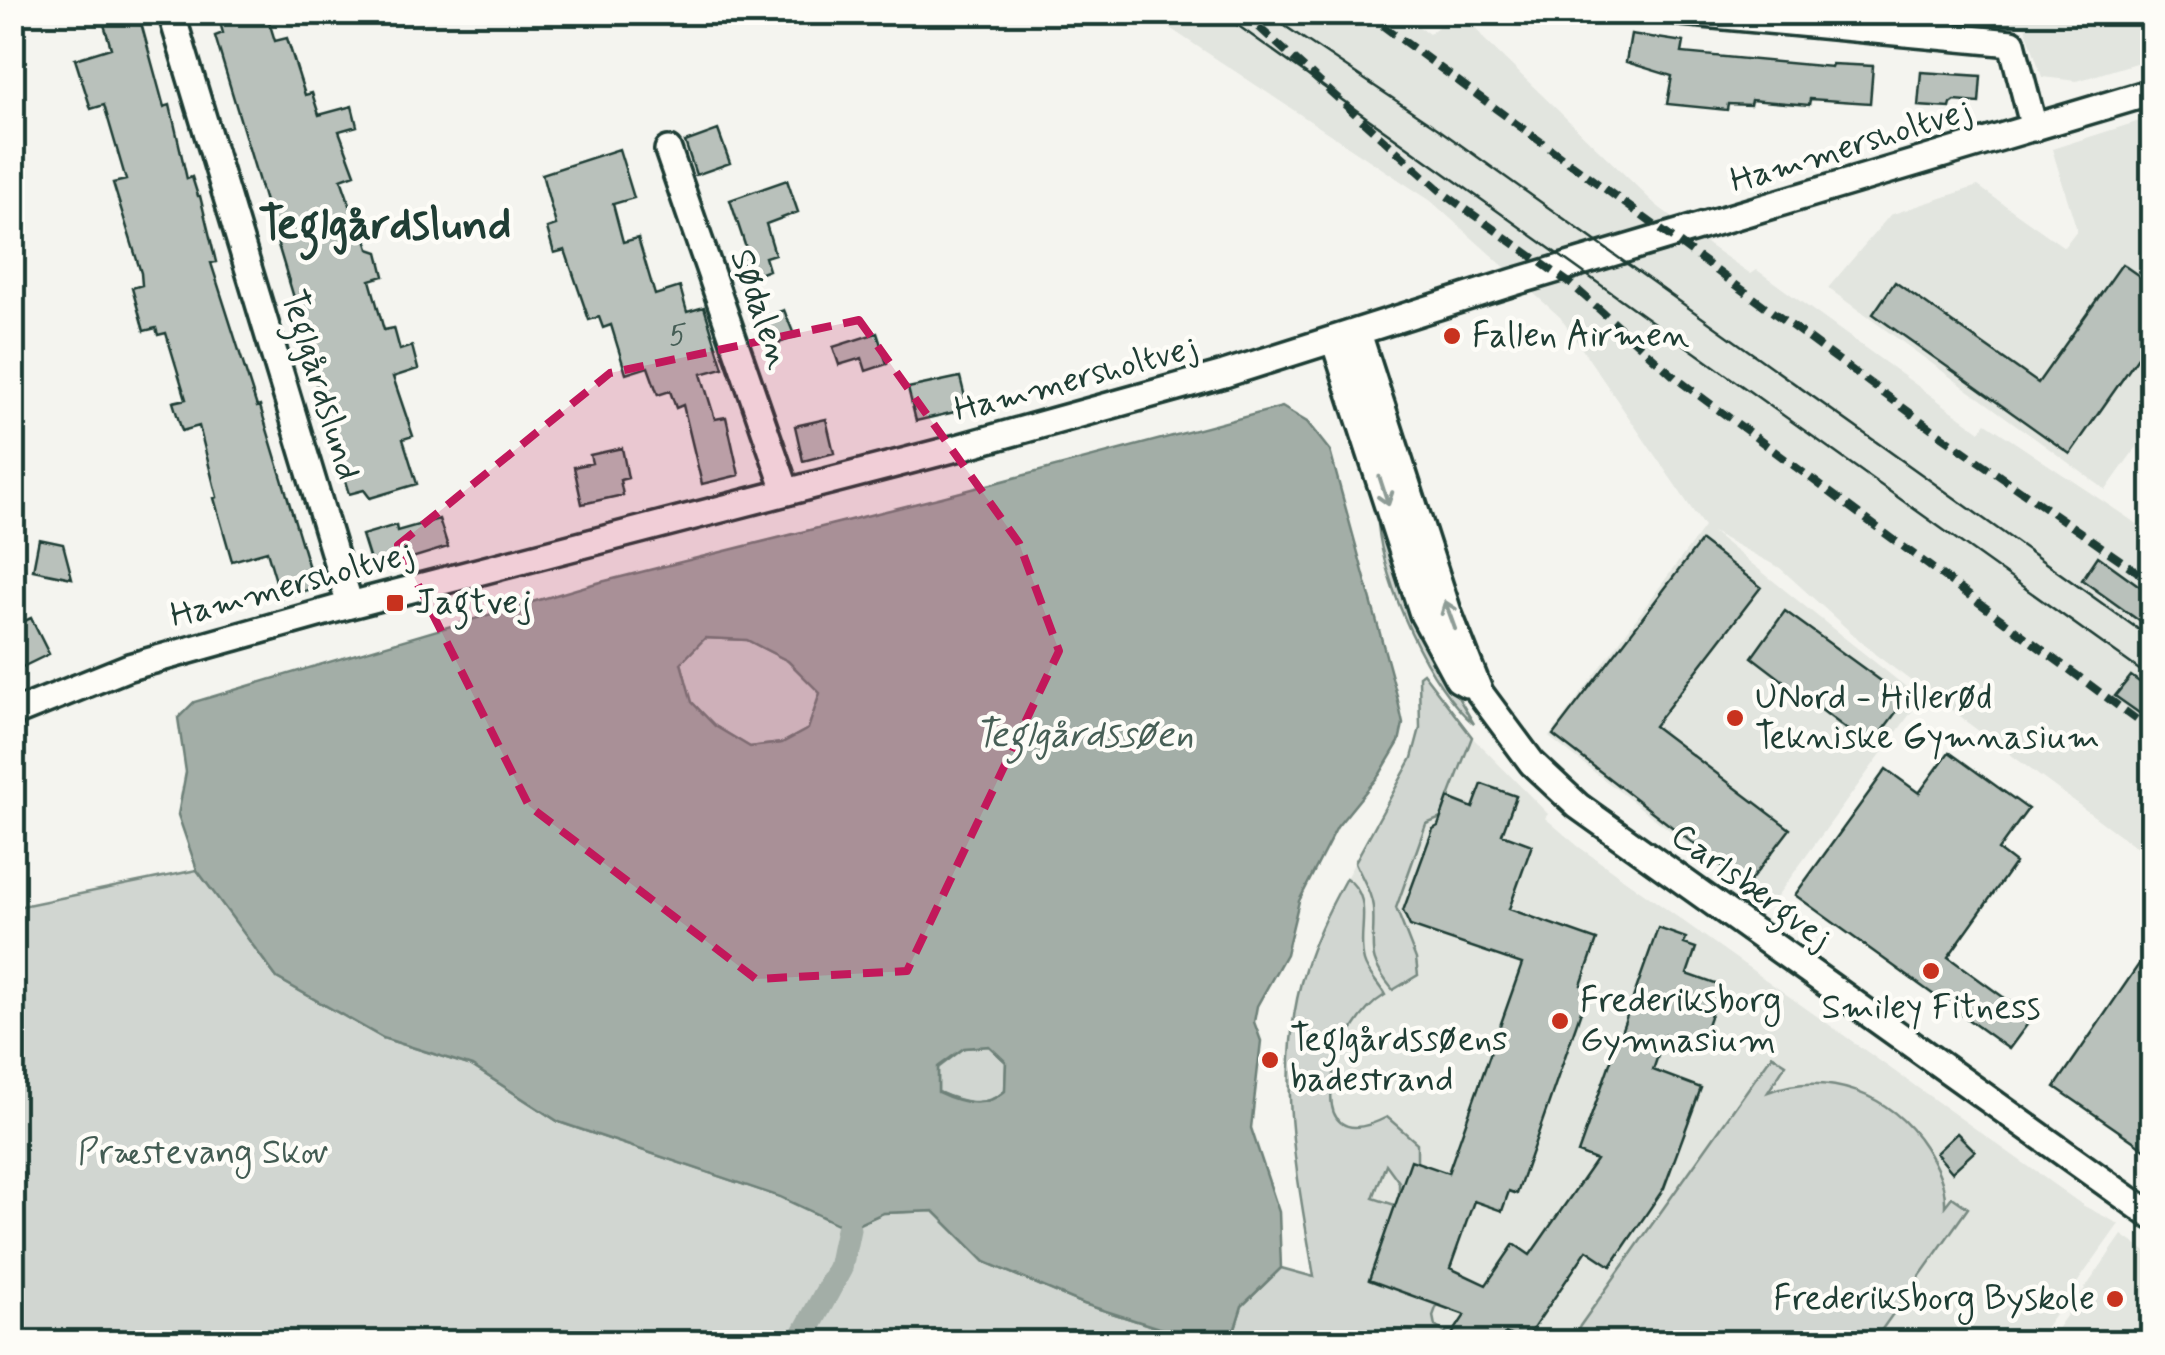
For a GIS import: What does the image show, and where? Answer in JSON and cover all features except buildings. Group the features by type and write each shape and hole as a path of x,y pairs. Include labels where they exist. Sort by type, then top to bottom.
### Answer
{"street":[{"name":"Teglgårdslund","path":"172,12 350,605"},
{"path":"1681,12 2012,44 2034,128"},
{"name":"Hammersholtvej","path":"12,714 129,667 350,605 1079,415 2152,92"},
{"name":"Sødalen","path":"668,150 786,490"},
{"name":"Carlsbergvej","path":"1346,337 1480,692 1532,763 1578,806 2152,1216"}],"highlighted area":[{"path":"859,320 1019,543 1059,651 907,971 756,979 529,806 398,545 610,373"}],"shaded area":[{"path":"1147,13 1400,13 1429,34 1455,13 1465,13 1484,39 1656,205 1710,246 1751,274 1757,270 1980,431 1986,423 2152,534 2152,859 1876,655 1780,568 1712,532 1921,699 1769,907 1549,737 1704,527 1560,317 1431,201"},
{"path":"2152,13 2152,58 2077,81 2042,77 2025,26 1846,14"},
{"path":"2152,117 2152,425 2106,490 1828,288 1890,215 1978,186 2064,247 2077,230 2052,149"},
{"name":"Frederiksborg Gymnasium","path":"1446,704 1472,737 1548,814 1545,818 1579,847 2084,1206 2119,1224 2035,1342 1394,1342 1314,1278 1297,1175 1289,1079 1299,989 1330,908"},
{"name":"Frederiksborg Byskole","path":"2122,1235 2152,1256 2152,1342 2048,1342"}],"green space":[{"path":"1378,524 1420,633 1474,724 1440,685 1411,631 1389,575"},
{"path":"705,638 747,640 788,661 821,693 808,729 782,743 750,747 715,726 691,702 681,662"},
{"path":"1423,673 1472,737 1441,818 1426,824 1396,908 1416,959 1418,975 1393,990 1374,959 1372,901 1355,862 1412,758 1420,728 1419,676"},
{"name":"Præstevang Skov","path":"197,870 277,978 383,1038 472,1066 559,1122 781,1197 848,1228 883,1213 934,1211 985,1262 1084,1304 1165,1330 1183,1342 13,1342 12,908"},
{"path":"1346,878 1355,886 1363,906 1364,961 1385,995 1366,1011 1350,1034 1338,1060 1332,1108 1341,1123 1359,1127 1387,1117 1417,1143 1417,1162 1399,1194 1399,1182 1386,1164 1373,1198 1395,1205 1437,1305 1435,1326 1451,1337 1446,1342 1224,1342 1231,1340 1242,1306 1281,1268 1314,1277 1292,1123 1291,1045 1305,969"},
{"path":"989,1046 1006,1062 1005,1091 981,1102 938,1092 938,1068 964,1048"},
{"path":"1772,1055 1786,1064 1768,1092 1813,1084 1856,1091 1876,1101 1894,1113 1925,1147 1940,1175 1945,1206 1952,1197 1968,1208 1873,1342 1572,1342 1580,1326"}],"water":[{"name":"Teglgårdssøen","path":"1282,407 1307,422 1330,451 1403,724 1399,742 1380,774 1337,827 1299,901 1286,954 1257,1006 1254,1022 1261,1041 1251,1128 1279,1212 1281,1268 1242,1306 1231,1341 1183,1342 1165,1330 1084,1304 985,1262 934,1211 883,1213 848,1229 780,1197 559,1122 472,1066 383,1038 277,978 197,870 178,815 186,772 178,718 194,702 593,584","holes":["705,638 747,640 788,661 820,693 808,729 782,743 750,747 715,726 692,702 681,663","989,1046 1006,1062 1005,1091 981,1102 938,1092 938,1067 964,1048"]}],"waterway":[{"path":"800,1342 840,1268 848,1229"}],"tram line":[{"path":"1219,12 2152,679"},
{"path":"1264,12 1437,128 2152,639"}],"railway":[{"path":"1242,12 1443,193 1571,284 1677,379 2152,731"},
{"path":"1364,12 1935,431 2152,582"}],"place":[{"name":"Fallen Airmen","path":"1452,336"},
{"name":"Jagtvej","path":"395,603"},
{"name":"UNord - Hillerød Tekniske Gymnasium","path":"1735,718"},
{"name":"Smiley Fitness","path":"1931,971"},
{"name":"Frederiksborg Gymnasium","path":"1560,1021"},
{"name":"Teglgårdssøens badestrand","path":"1270,1060"},
{"name":"Frederiksborg Byskole","path":"2115,1299"}],"district":[{"name":"Teglgårdslund","path":"385,225"}]}
